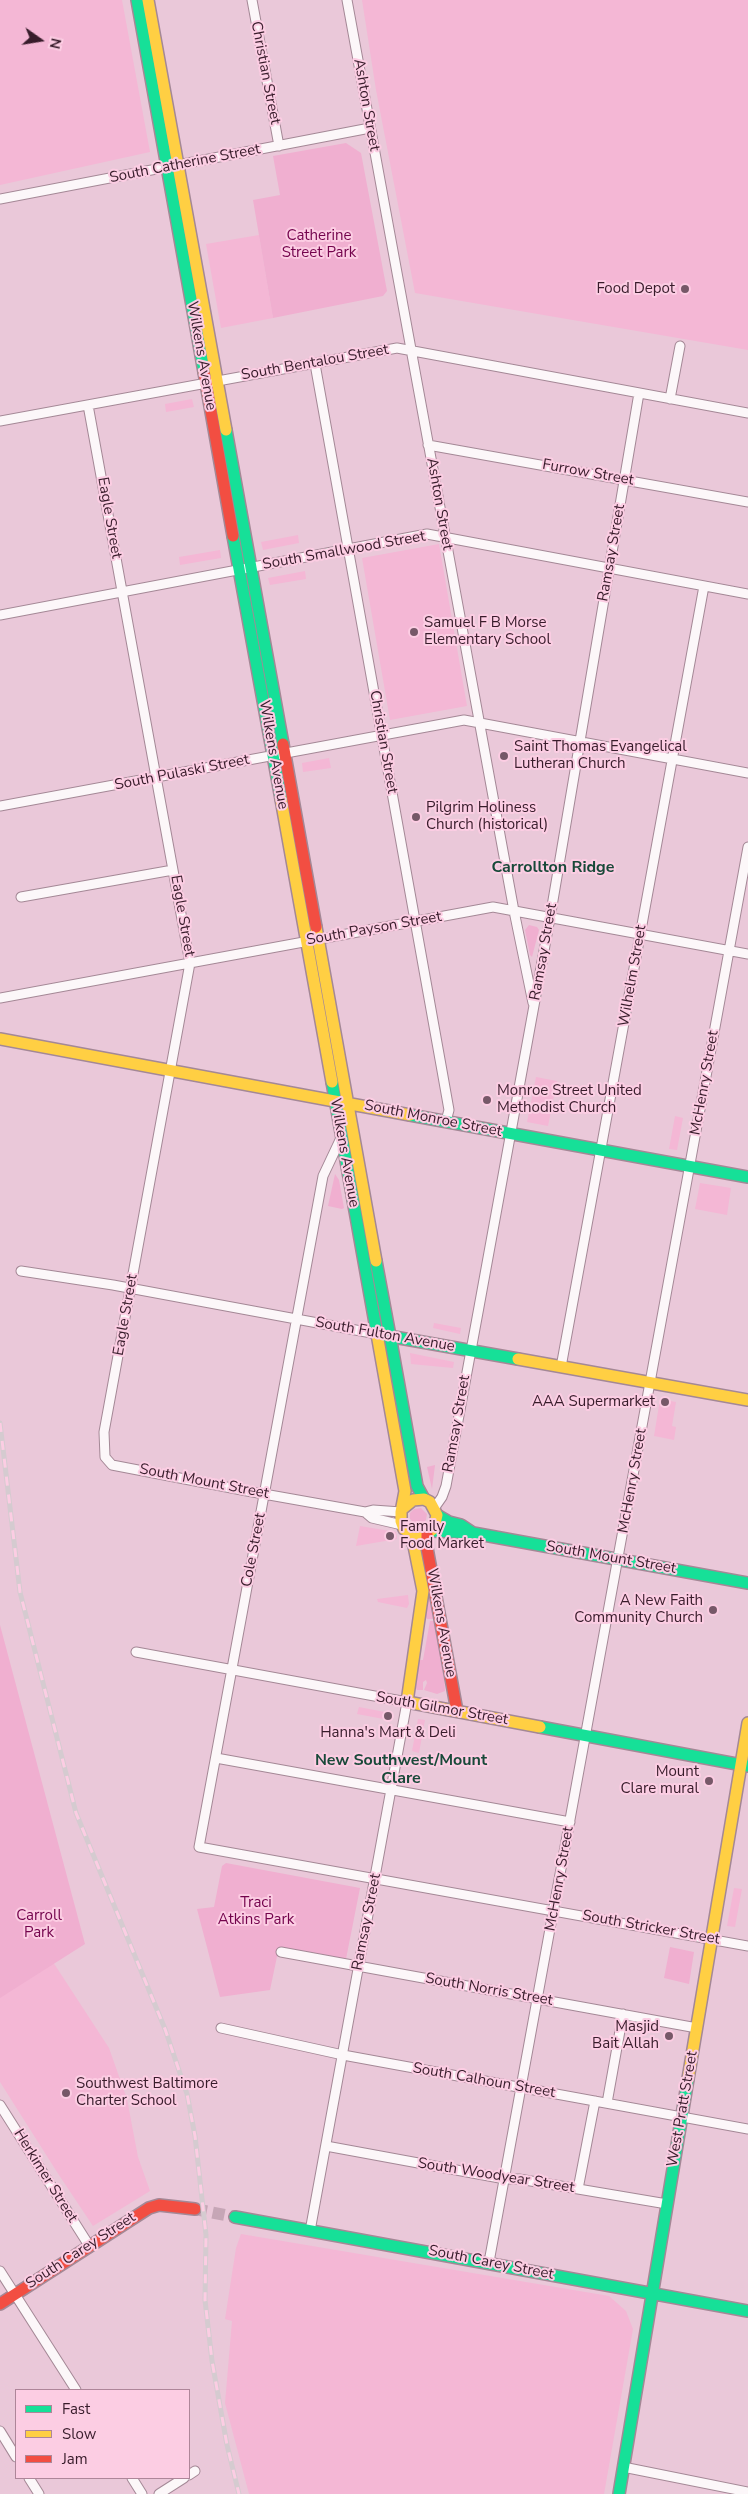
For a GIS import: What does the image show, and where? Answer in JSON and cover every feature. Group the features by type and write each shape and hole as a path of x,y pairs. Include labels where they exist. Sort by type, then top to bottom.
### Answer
{"main road":[{"name":"Wilkens Avenue","path":"137,0 218,381 245,568 312,940 347,1102 417,1486 424,1499"},
{"name":"Wilkens Avenue","path":"148,0 206,384 245,568"},
{"name":"Wilkens Avenue","path":"312,940 334,1100 405,1491 402,1511"},
{"name":"South Monroe Street","path":"0,1039 748,1177"},
{"name":"South Fulton Avenue","path":"377,1334 748,1400"},
{"path":"424,1499 436,1511 436,1524 429,1532 418,1536 405,1529 402,1511 413,1500 424,1499"},
{"name":"South Mount Street","path":"436,1511 449,1522 461,1525 474,1533"},
{"name":"Wilkens Avenue","path":"405,1529 414,1546 423,1591 421,1614"},
{"name":"Wilkens Avenue","path":"429,1532 427,1548 457,1711"},
{"name":"South Mount Street","path":"429,1532 474,1533 748,1584"},
{"name":"Ramsay Street","path":"407,1702 421,1614"},
{"name":"South Gilmor Street","path":"407,1702 745,1765"},
{"name":"West Pratt Street","path":"619,2494 712,1940 745,1765 748,1723"},
{"name":"South Carey Street","path":"0,2304 149,2208 160,2205 196,2209"},
{"name":"South Carey Street","path":"235,2217 489,2262 748,2311"}],"street":[{"name":"Christian Street","path":"252,0 279,146"},
{"name":"Ashton Street","path":"347,0 514,911 534,1007"},
{"name":"South Catherine Street","path":"0,199 370,128"},
{"path":"670,399 680,346"},
{"name":"South Bentalou Street","path":"0,421 397,348 748,413"},
{"name":"Christian Street","path":"315,364 449,1110 446,1121"},
{"name":"Ramsay Street","path":"436,1511 446,1486 534,1007 639,393"},
{"name":"Eagle Street","path":"88,405 190,963 104,1432 105,1457"},
{"name":"Furrow Street","path":"428,445 748,502"},
{"name":"South Smallwood Street","path":"0,615 427,534 748,594"},
{"name":"Wilhelm Street","path":"561,1367 704,586"},
{"name":"South Pulaski Street","path":"0,806 464,720 748,773"},
{"name":"McHenry Street","path":"489,2262 619,1560 729,950 747,863 748,847"},
{"path":"21,897 174,870"},
{"name":"South Payson Street","path":"0,998 493,907 748,954"},
{"name":"Cole Street","path":"199,1847 323,1176 341,1138"},
{"name":"South Fulton Avenue","path":"21,1271 130,1288 377,1334"},
{"name":"South Mount Street","path":"105,1457 112,1465 264,1494 365,1512 373,1510 402,1511"},
{"name":"South Mount Street","path":"365,1512 372,1518 405,1529"},
{"name":"South Gilmor Street","path":"136,1652 407,1702"},
{"name":"Ramsay Street","path":"310,2231 407,1702"},
{"path":"216,1758 570,1822"},
{"name":"South Stricker Street","path":"199,1847 748,1946"},
{"name":"South Norris Street","path":"281,1952 697,2028"},
{"path":"607,2103 623,2014"},
{"name":"South Calhoun Street","path":"221,2028 343,2055 748,2129"},
{"path":"578,2189 595,2101"},
{"name":"Herkimer Street","path":"0,2105 90,2247"},
{"name":"South Woodyear Street","path":"326,2146 505,2178 667,2204"},
{"path":"0,2270 75,2389"},
{"path":"0,2431 15,2455"},
{"path":"623,2467 748,2492"},
{"path":"30,2479 39,2494"},
{"path":"133,2479 142,2494"},
{"path":"159,2494 182,2479"}],"shaded area":[{"path":"0,0 122,0 150,152 0,185"},
{"path":"362,0 748,0 748,350 415,293 376,90"},
{"path":"259,235 273,318 221,328 206,244"},
{"path":"192,399 194,407 166,412 165,404"},
{"path":"298,535 299,543 263,550 261,542"},
{"name":"Samuel F B Morse Elementary School","path":"439,544 467,706 390,720 362,558"},
{"path":"220,550 221,558 180,565 179,557"},
{"path":"305,571 306,579 270,585 268,578"},
{"path":"329,758 331,768 303,772 302,763"},
{"path":"536,1077 557,1081 548,1126 527,1122"},
{"path":"675,1116 683,1118 677,1150 669,1149"},
{"path":"700,1183 731,1188 727,1215 695,1209"},
{"path":"434,1323 461,1328 460,1334 433,1328"},
{"path":"410,1353 454,1362 453,1368 411,1364"},
{"path":"660,1399 676,1402 672,1426 676,1427 674,1440 654,1436"},
{"path":"360,1526 396,1532 397,1539 356,1546"},
{"path":"408,1595 409,1604 407,1608 378,1602 377,1599"},
{"path":"359,1707 390,1713 389,1720 357,1714"},
{"path":"418,1719 425,1720 419,1753 412,1751"},
{"path":"734,1888 742,1889 735,1927 727,1926"},
{"path":"53,1962 109,2048 127,2099 138,2157 150,2191 93,2226 0,2082 0,1997"},
{"path":"241,2234 609,2296 626,2311 633,2329 604,2494 249,2494 225,2403 232,2321 225,2319 236,2248"}],"green space":[{"name":"Catherine Street Park","path":"346,143 361,153 387,291 383,296 273,318 253,200 280,195 273,156"},
{"path":"529,925 537,927 539,930 532,957 525,930"},
{"path":"335,1174 339,1180 344,1208 342,1209 328,1206"},
{"path":"435,1465 432,1489 427,1467"},
{"path":"421,1508 427,1514 426,1520 422,1524 415,1524 410,1519 410,1513 414,1509"},
{"path":"423,1544 437,1619 427,1619 425,1615 418,1545"},
{"path":"430,1621 437,1621 442,1651 445,1691 437,1694 424,1690 427,1683 426,1680 423,1682 423,1690 415,1688 419,1660 423,1660"},
{"name":"Carroll Park","path":"0,1625 85,1944 0,1998"},
{"name":"Traci Atkins Park","path":"226,1863 360,1888 346,1959 279,1947 270,1990 220,1997 197,1909 214,1907 222,1866"},
{"path":"670,1947 694,1952 689,1984 664,1978"}],"tunnel":[{"path":"195,2209 235,2217"}],"railway":[{"path":"0,1423 20,1592 76,1813 165,2029 187,2094 195,2136 206,2235 205,2300 212,2361 227,2445 239,2494"}],"traffic: fast":[{"path":"137,0 204,372"},
{"path":"226,430 283,744"},
{"path":"233,536 281,799"},
{"path":"332,1082 377,1334 518,1359"},
{"path":"410,1115 748,1177"},
{"path":"376,1261 390,1336"},
{"path":"390,1336 417,1486 424,1499"},
{"path":"437,1515 449,1522 461,1525 473,1533"},
{"path":"432,1531 473,1533 748,1583"},
{"path":"540,1727 748,1766"},
{"path":"619,2494 688,2079"},
{"path":"235,2217 748,2311"}],"traffic: slow":[{"path":"148,0 226,430"},
{"path":"281,799 332,1082"},
{"path":"316,927 376,1261"},
{"path":"0,1039 410,1115"},
{"path":"377,1334 405,1491 401,1512 401,1521 404,1529 414,1535 427,1534 434,1528 437,1515 430,1502 424,1499 413,1500 402,1509"},
{"path":"518,1359 748,1400"},
{"path":"408,1532 414,1546 423,1591 407,1702 540,1727"},
{"path":"688,2079 748,1723"}],"traffic: jam":[{"path":"204,372 233,536"},
{"path":"283,744 316,927"},
{"path":"427,1534 427,1548 457,1711"},
{"path":"0,2304 149,2208 159,2205 195,2209"}],"place":[{"name":"Food Depot","path":"685,289"},
{"name":"Samuel F B Morse Elementary School","path":"414,632"},
{"name":"Saint Thomas Evangelical Lutheran Church","path":"504,756"},
{"name":"Pilgrim Holiness Church (historical)","path":"416,817"},
{"name":"Monroe Street United Methodist Church","path":"487,1100"},
{"name":"AAA Supermarket","path":"665,1402"},
{"name":"Family Food Market","path":"390,1536"},
{"name":"A New Faith Community Church","path":"713,1610"},
{"name":"Hanna's Mart & Deli","path":"388,1716"},
{"name":"Mount Clare mural","path":"709,1781"},
{"name":"Masjid Bait Allah","path":"669,2036"},
{"name":"Southwest Baltimore Charter School","path":"66,2093"}],"district":[{"name":"Carrollton Ridge","path":"553,868"},
{"name":"New Southwest/Mount Clare","path":"401,1770"}]}
